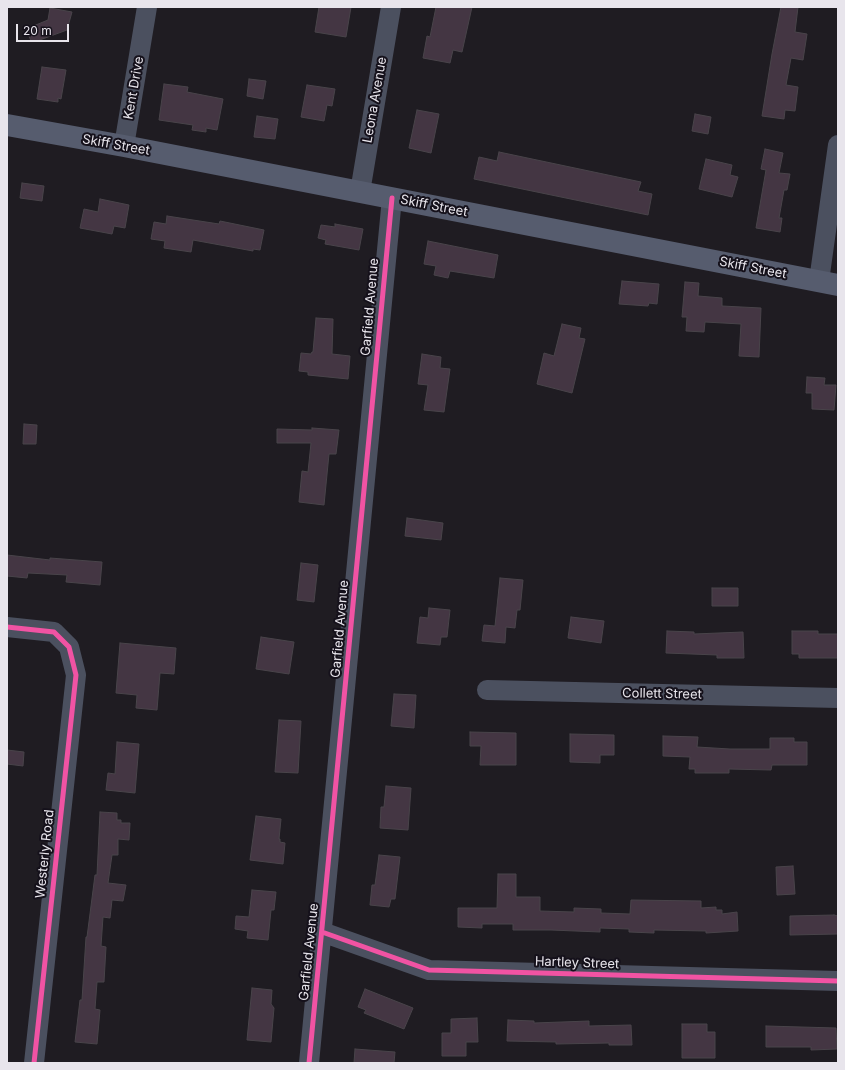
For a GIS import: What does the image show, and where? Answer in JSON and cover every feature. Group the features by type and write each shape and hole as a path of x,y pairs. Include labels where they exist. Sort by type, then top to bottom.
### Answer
{"main road":[{"name":"Skiff Street","path":"7,125 124,146 828,283"}],"street":[{"name":"Kent Drive","path":"124,146 147,7"},
{"name":"Leona Avenue","path":"360,192 391,7"},
{"path":"828,283 838,145"},
{"name":"Garfield Avenue","path":"309,1063 392,198"},
{"name":"Westerly Road","path":"7,626 54,632 69,647 76,675 34,1063"},
{"name":"Collett Street","path":"487,690 838,698"},
{"name":"Hartley Street","path":"322,932 429,970 838,981"}],"building":[{"path":"319,7 351,7 346,37 315,32"},
{"path":"436,7 472,7 462,52 453,50 450,63 423,58 427,36 430,37"},
{"path":"781,7 798,7 795,32 807,34 803,60 791,58 786,85 798,87 795,111 785,110 784,119 762,116"},
{"path":"50,8 72,12 67,30 37,41 31,41 26,29 48,20"},
{"path":"42,67 66,70 61,99 58,98 58,102 37,99"},
{"path":"249,79 266,81 263,99 247,96"},
{"path":"164,84 188,87 187,92 223,99 217,130 206,128 206,132 192,130 193,125 159,120"},
{"path":"307,85 335,89 332,106 327,105 324,121 301,117"},
{"path":"417,110 439,114 431,153 409,148"},
{"path":"695,114 711,117 708,134 692,131"},
{"path":"257,116 278,119 275,139 254,137"},
{"path":"765,149 783,153 779,173 790,174 787,190 784,190 779,218 782,218 780,232 756,228 766,170 761,169"},
{"path":"499,152 641,182 638,191 652,194 648,215 474,179 479,157 497,161"},
{"path":"706,159 732,165 730,175 738,177 732,197 699,189"},
{"path":"22,183 44,186 42,201 20,198"},
{"path":"100,199 129,205 125,228 114,226 112,234 80,228 84,209 98,212"},
{"path":"167,216 219,224 220,221 264,230 260,250 253,249 253,251 193,240 191,252 164,248 165,241 151,239 154,222 166,224"},
{"path":"335,224 363,229 359,250 325,244 326,240 318,238 321,225 335,227"},
{"path":"428,241 498,255 494,278 450,271 448,278 434,275 436,266 424,264"},
{"path":"622,281 659,284 657,304 649,303 648,306 619,304"},
{"path":"685,282 699,283 698,296 722,298 722,306 761,308 759,357 739,356 741,324 705,322 704,332 686,331 687,317 682,317"},
{"path":"316,318 333,319 332,354 350,356 348,379 308,375 308,372 299,371 301,353 311,354 313,352"},
{"path":"562,324 581,328 579,338 585,339 572,393 537,384 544,353 554,356"},
{"path":"422,354 441,357 440,368 450,369 444,412 424,410 428,385 418,384"},
{"path":"807,377 825,378 824,385 836,385 834,410 812,409 812,393 806,393"},
{"path":"24,424 37,425 36,444 23,444"},
{"path":"312,428 339,430 336,454 329,454 324,505 299,502 302,471 308,472 311,443 277,443 277,429 312,430"},
{"path":"407,518 443,523 441,540 405,536"},
{"path":"7,555 50,560 50,558 102,562 100,585 66,582 67,575 28,573 27,578 7,576"},
{"path":"301,563 318,565 314,602 297,600"},
{"path":"500,578 523,580 520,610 517,610 515,628 506,627 505,643 482,641 484,625 495,626"},
{"path":"712,588 738,588 738,606 712,606"},
{"path":"429,608 450,610 447,637 441,637 440,645 417,643 420,617 428,618"},
{"path":"571,617 604,621 601,643 568,638"},
{"path":"667,631 694,632 694,634 743,632 744,658 717,658 717,655 666,653"},
{"path":"792,631 818,631 818,634 838,634 838,658 799,658 799,654 792,654"},
{"path":"261,637 294,642 289,674 256,669"},
{"path":"120,643 176,648 174,674 160,673 157,710 136,708 137,695 116,693"},
{"path":"394,694 416,695 414,728 391,726"},
{"path":"279,720 301,721 298,773 275,772"},
{"path":"470,732 516,733 516,765 480,765 481,746 470,746"},
{"path":"570,734 614,735 614,755 600,755 600,763 570,762"},
{"path":"663,736 698,737 697,747 730,749 770,749 770,738 794,738 794,742 807,742 807,765 772,765 771,770 729,769 729,773 695,773 695,769 689,769 690,757 663,756"},
{"path":"117,742 139,744 135,793 106,790 108,773 115,774"},
{"path":"7,750 24,752 23,766 7,764"},
{"path":"386,786 411,788 408,830 380,828 381,807 384,807"},
{"path":"100,812 117,813 117,820 121,820 121,823 130,823 129,840 118,839 118,855 112,855 108,883 126,885 123,901 112,900 110,918 103,917 101,946 106,947 104,982 97,982 95,1009 100,1010 97,1044 75,1042 80,1000 82,1000 86,937 95,875 97,875"},
{"path":"256,816 281,819 279,839 280,842 285,843 283,864 250,860"},
{"path":"379,855 400,857 395,899 391,899 389,907 370,905 372,885 375,885"},
{"path":"793,866 795,894 777,895 776,867"},
{"path":"498,874 516,874 516,897 540,897 540,911 574,912 574,908 601,909 601,913 630,914 631,900 701,901 701,908 716,907 716,910 722,910 722,914 737,912 738,931 706,933 706,931 654,930 654,933 629,932 629,929 600,928 600,932 513,930 513,924 482,924 482,928 458,927 458,908 497,908"},
{"path":"252,890 276,892 274,910 271,910 268,940 247,938 248,931 235,929 236,916 249,917"},
{"path":"790,916 838,916 838,934 790,935"},
{"path":"252,988 272,990 271,1004 274,1008 271,1042 247,1040"},
{"path":"365,989 413,1008 404,1029 364,1013 366,1010 358,1007"},
{"path":"477,1018 478,1042 466,1042 466,1056 442,1056 442,1033 451,1033 451,1019"},
{"path":"508,1020 534,1021 534,1023 589,1021 589,1026 631,1025 632,1045 609,1045 609,1043 556,1044 556,1042 507,1041"},
{"path":"682,1024 707,1024 707,1032 715,1032 715,1058 682,1058"},
{"path":"766,1026 836,1028 837,1049 811,1050 811,1047 766,1047"},
{"path":"355,1049 395,1052 394,1063 354,1063"}],"cycle path":[{"path":"309,1063 392,198"},
{"path":"7,627 54,632 69,647 76,675 34,1063"},
{"path":"322,932 429,970 838,981"}]}
